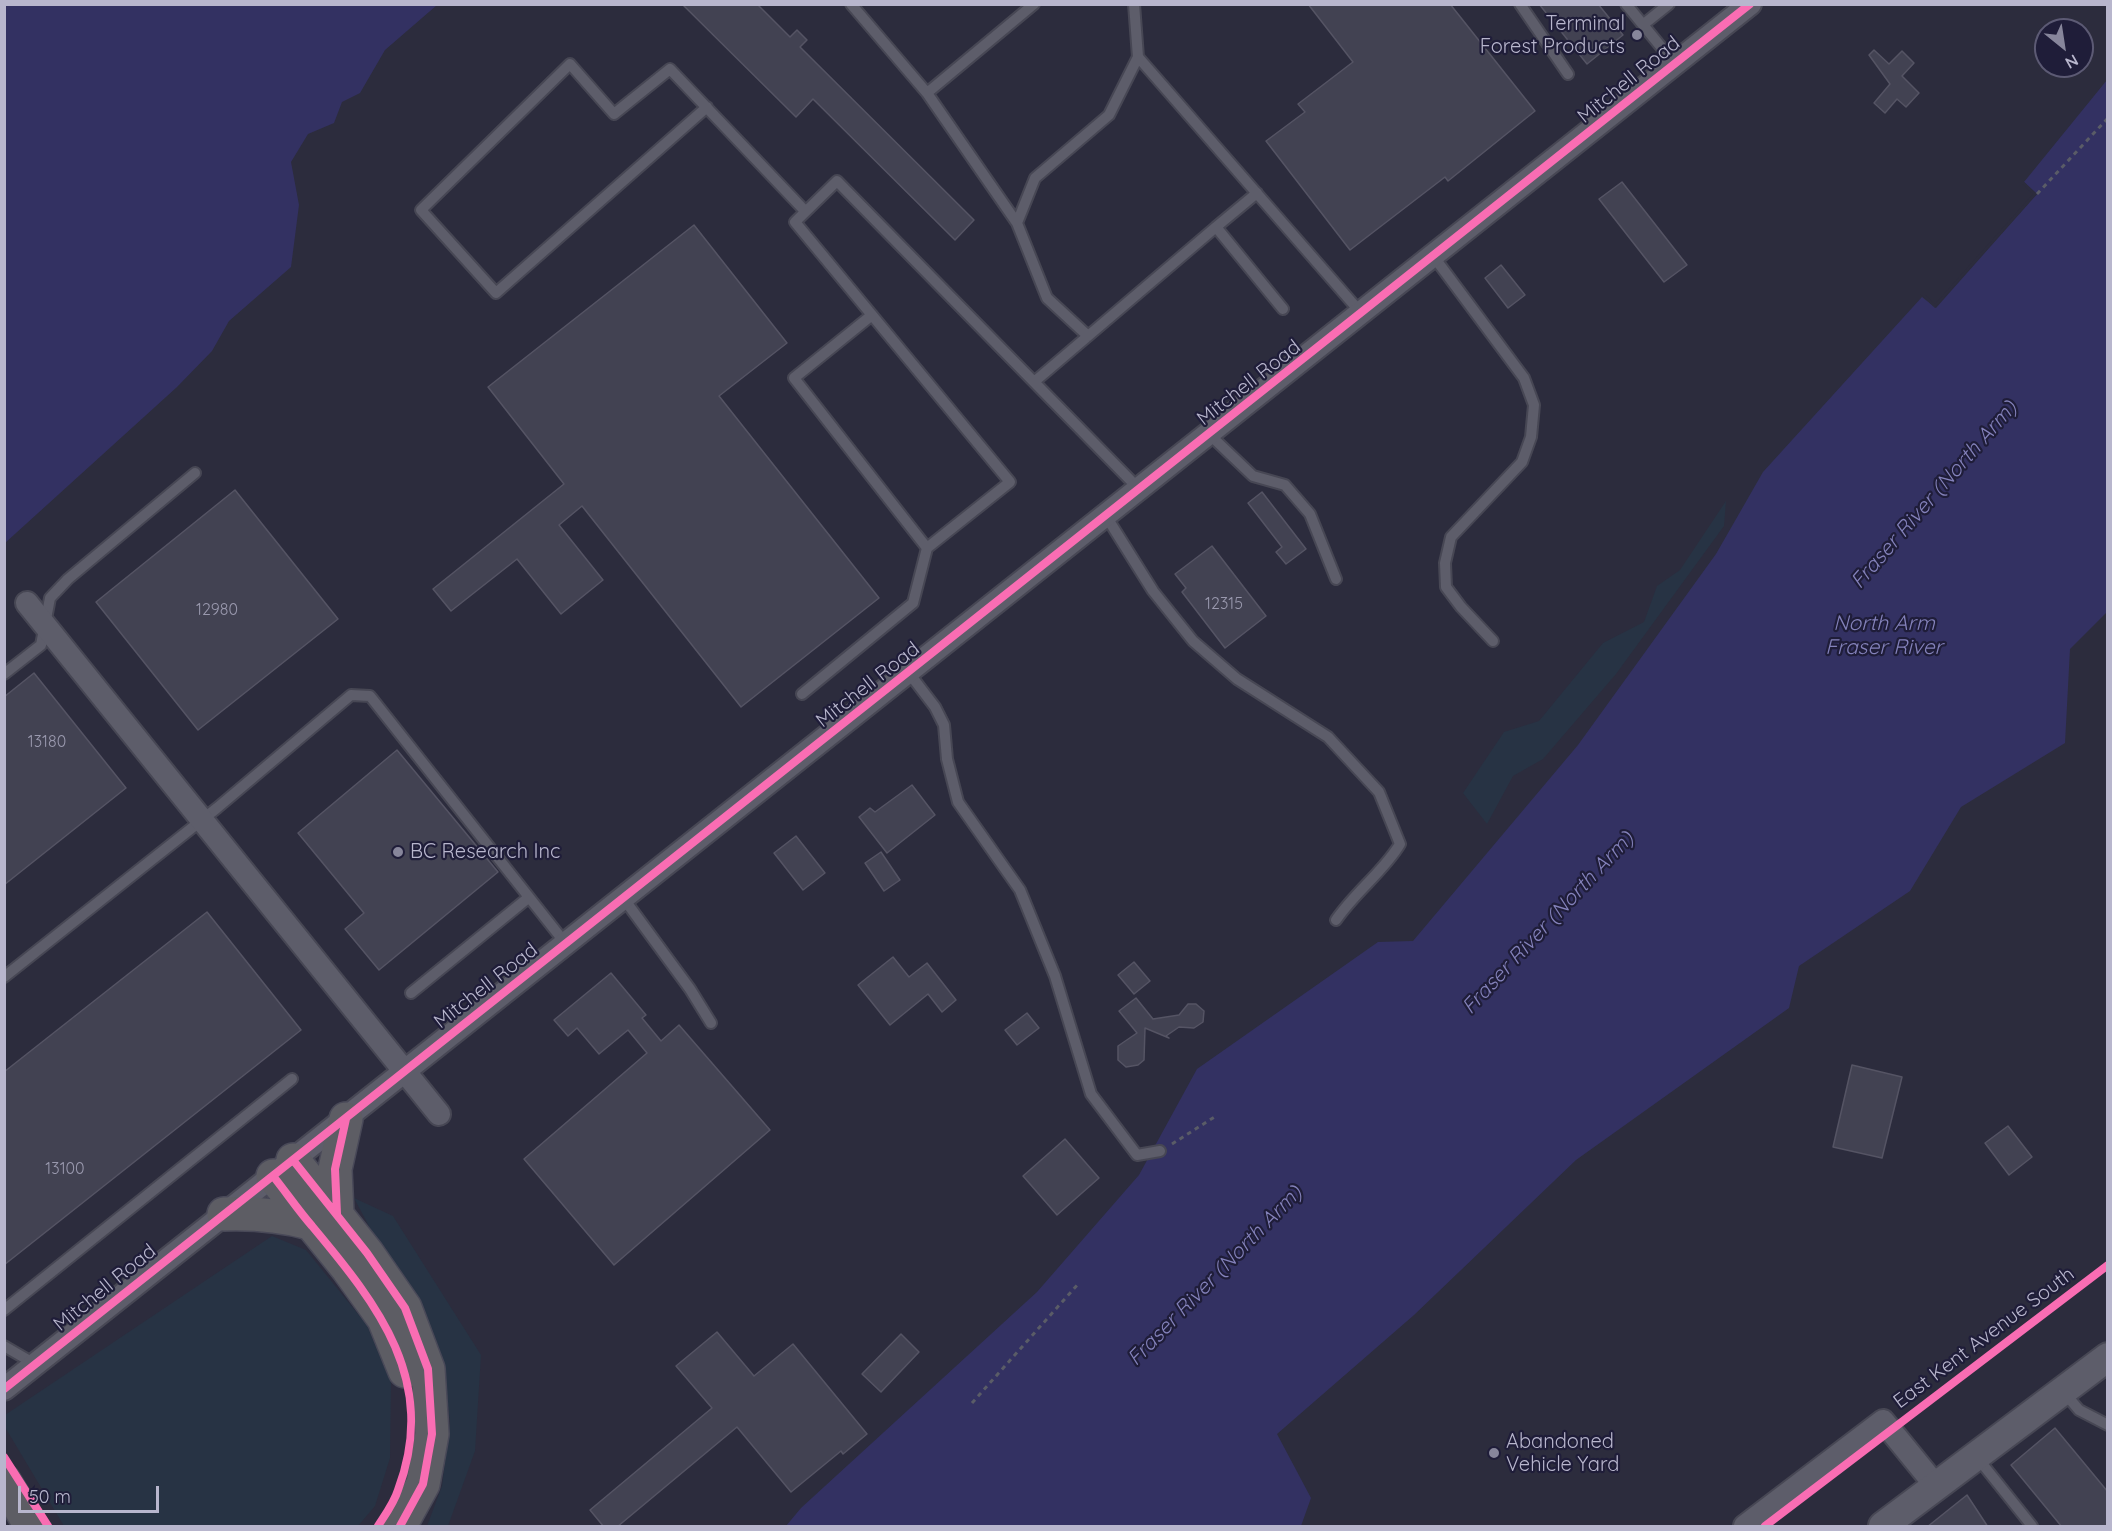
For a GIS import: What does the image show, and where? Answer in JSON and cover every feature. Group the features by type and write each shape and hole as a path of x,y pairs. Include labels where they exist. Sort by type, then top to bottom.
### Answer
{"highway":[{"path":"346,1119 323,1219 348,1269 384,1319 405,1371 410,1413 410,1449 398,1491 378,1527"},
{"path":"283,1168 323,1219 405,1308 428,1369 432,1434 423,1484 400,1527"},
{"path":"224,1214 323,1219"},
{"path":"4,1481 18,1522"}],"street":[{"name":"Mitchell Road","path":"4,1389 1210,435 1750,4"},
{"path":"27,603 439,1114"},
{"path":"1884,1527 2108,1357"},
{"name":"East Kent Avenue South","path":"1745,1527 1887,1426 1936,1486"}],"lane":[{"path":"851,4 927,93 1017,223 1047,298 1088,336"},
{"path":"927,93 1034,4"},
{"path":"1017,223 1035,178 1109,115 1138,57 1134,4"},
{"path":"1520,4 1568,74"},
{"path":"1626,4 1676,64"},
{"path":"1644,24 1669,4"},
{"path":"1138,57 1362,314"},
{"path":"707,106 496,292 421,210 570,63 614,114 670,69 707,106 805,211"},
{"path":"802,694 913,603 927,548 1010,482 795,222 837,181 1140,490"},
{"path":"1034,382 1257,193"},
{"path":"1216,227 1283,309"},
{"path":"1434,257 1524,378 1534,405 1531,437 1522,462 1451,537 1446,563 1446,587 1461,607 1493,640"},
{"path":"872,315 794,378 927,548"},
{"path":"1210,435 1253,476 1285,485 1310,514 1336,579"},
{"path":"4,674 41,645 43,623 50,598 68,579 195,473"},
{"path":"1106,516 1153,591 1193,641 1237,679 1328,737 1379,792 1400,844 1390,861 1352,898 1336,920"},
{"path":"909,673 935,707 944,725 946,759 958,802 1020,890 1055,976 1091,1094 1137,1155 1161,1151"},
{"path":"4,977 201,820 351,695 370,696 528,898 567,944"},
{"path":"411,993 528,898"},
{"path":"624,899 690,989 711,1023"},
{"path":"4,1310 292,1079"},
{"path":"4,1346 35,1365"},
{"path":"2063,1391 2079,1410 2108,1425"},
{"path":"1976,1456 2032,1527"}],"path":[{"path":"2037,194 2108,118"},
{"path":"1161,1151 1216,1116"},
{"path":"972,1403 1080,1283"}],"shaded area":[{"path":"1726,501 1724,526 1616,674 1543,759 1513,776 1487,824 1463,793 1504,732 1539,721 1603,643 1644,622 1657,586 1680,570"},
{"path":"354,1198 393,1216 481,1355 475,1451 448,1526 427,1526 442,1486 450,1422 443,1365"},
{"path":"272,1236 306,1250 367,1325 391,1383 390,1458 375,1506 358,1526 64,1526 5,1427 5,1415"}],"water":[{"path":"5,4 437,5 385,50 360,93 342,102 334,123 308,134 291,162 299,205 291,267 229,321 212,351 177,387 5,543"},
{"name":"North Arm Fraser River","path":"2107,80 2107,612 2070,649 2065,743 1961,807 1910,891 1799,966 1789,1008 1576,1160 1414,1315 1277,1434 1311,1498 1301,1526 786,1526 801,1508 1037,1292 1139,1175 1197,1069 1378,942 1413,941 1578,745 1716,554 1763,472 1922,297 1936,308 2037,194 2024,182"}],"pier":[{"path":"2022,180 2037,194 1935,308 1920,294 1924,294 1935,304 2033,194 2022,184"}],"building":[{"path":"682,4 757,4 790,37 797,30 807,40 800,47 974,220 955,240 813,99 796,117"},
{"path":"1308,4 1450,4 1535,111 1448,181 1445,177 1350,250 1266,141 1305,112 1298,104 1353,62"},
{"path":"1539,4 1598,4 1623,35 1587,64"},
{"path":"1874,50 1889,64 1902,51 1914,63 1902,76 1919,93 1906,107 1897,99 1885,113 1874,103 1890,84 1869,55"},
{"path":"1622,182 1687,265 1664,282 1599,199"},
{"path":"694,225 787,343 719,396 879,598 741,707 582,506 559,525 603,580 561,614 517,559 451,611 433,589 564,484 488,387"},
{"path":"1501,265 1525,295 1508,308 1485,278"},
{"path":"235,490 338,619 198,730 96,602"},
{"path":"1262,492 1306,549 1286,564 1276,552 1282,547 1248,503"},
{"path":"1212,546 1266,616 1225,648 1182,592 1186,588 1175,574"},
{"path":"34,673 126,788 4,885 4,697"},
{"name":"BC Research Inc","path":"397,750 498,872 379,970 345,929 364,913 298,833"},
{"path":"912,785 935,815 887,853 859,817 870,808 875,812"},
{"path":"796,836 825,873 803,890 774,853"},
{"path":"881,852 900,880 884,891 865,863"},
{"path":"207,912 301,1030 4,1265 4,1072"},
{"path":"893,957 909,977 927,963 956,1000 942,1012 928,994 890,1025 858,985"},
{"path":"1134,962 1150,981 1134,994 1118,975"},
{"path":"611,973 646,1015 642,1018 661,1041 679,1025 770,1130 614,1265 524,1159 647,1053 628,1030 599,1054 577,1028 568,1036 554,1020"},
{"path":"1136,998 1153,1019 1179,1015 1188,1004 1196,1004 1204,1011 1203,1022 1194,1028 1179,1027 1166,1036 1169,1038 1145,1028 1144,1060 1138,1065 1126,1067 1118,1060 1118,1046 1137,1033 1119,1011"},
{"path":"1027,1013 1039,1028 1017,1045 1005,1030"},
{"path":"1852,1065 1902,1077 1882,1158 1833,1147"},
{"path":"2008,1126 2032,1157 2009,1175 1985,1143"},
{"path":"1065,1139 1099,1178 1057,1215 1023,1176"},
{"path":"717,1332 754,1376 793,1344 867,1434 843,1454 841,1451 791,1492 737,1427 617,1527 604,1527 590,1510 712,1408 676,1366"},
{"path":"901,1334 919,1352 881,1392 862,1374"},
{"path":"2055,1428 2108,1492 2108,1527 2062,1527 2011,1465"},
{"path":"1967,1495 1988,1527 1927,1527"}],"cycle path":[{"path":"4,1389 1750,4"},
{"path":"337,1214 335,1169 346,1119"},
{"path":"293,1160 367,1253 405,1308 428,1369 432,1434 423,1484 400,1526"},
{"path":"273,1176 359,1285 395,1347 406,1379 411,1414 409,1451 396,1495 378,1526"},
{"path":"1765,1526 2108,1265"},
{"path":"4,1457 48,1526"}],"place":[{"name":"Terminal Forest Products","path":"1637,35"},
{"name":"BC Research Inc","path":"398,852"},
{"name":"Abandoned Vehicle Yard","path":"1494,1453"}],"water label":[{"name":"Fraser River (North Arm)","path":"1934,495"},
{"name":"Fraser River (North Arm)","path":"1548,923"},
{"name":"Fraser River (North Arm)","path":"1215,1276"}]}
